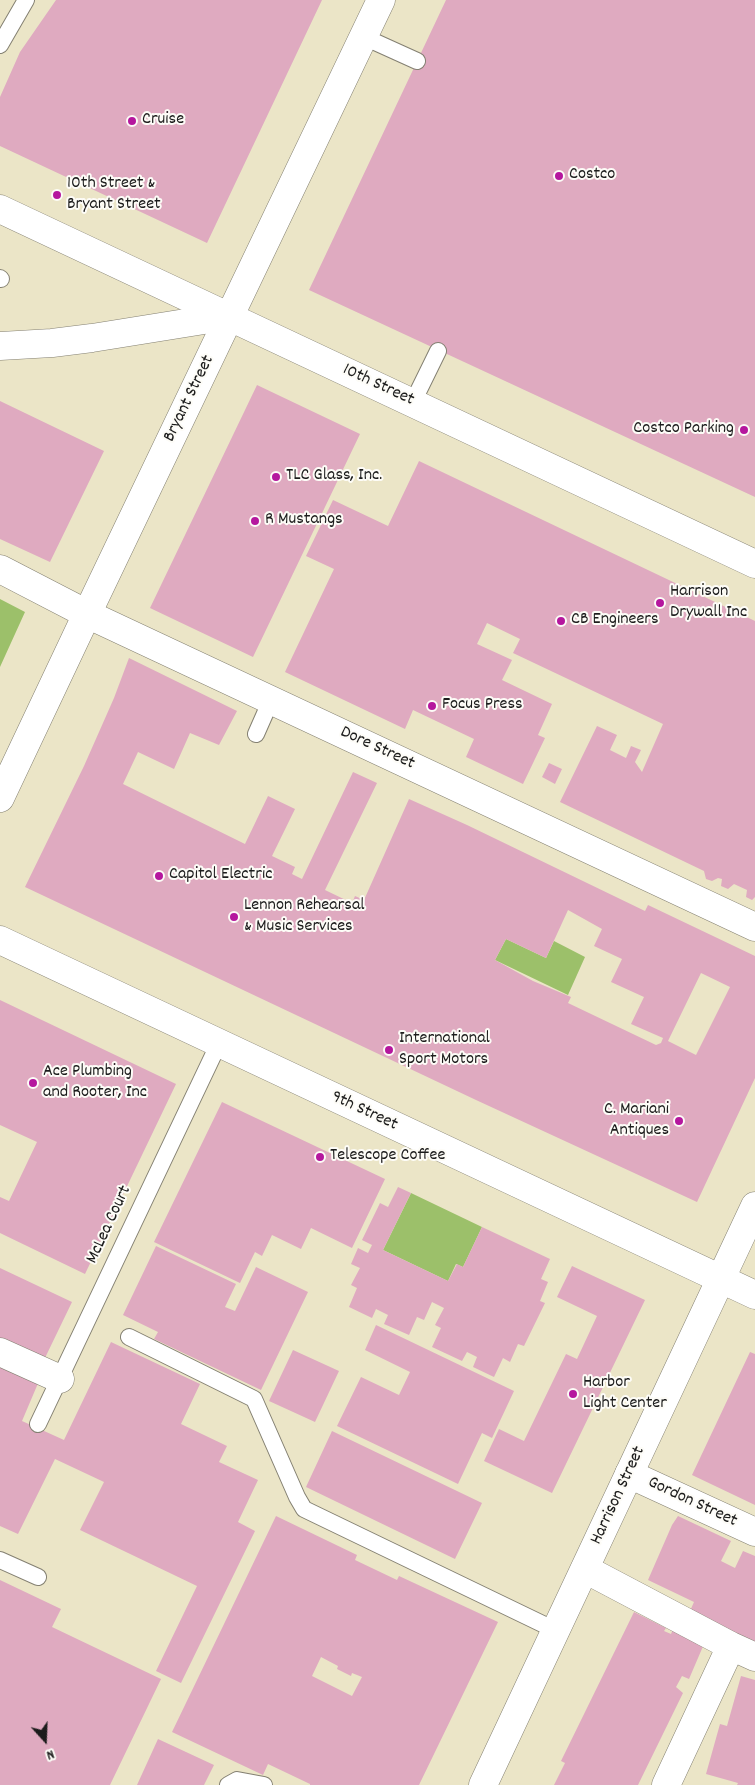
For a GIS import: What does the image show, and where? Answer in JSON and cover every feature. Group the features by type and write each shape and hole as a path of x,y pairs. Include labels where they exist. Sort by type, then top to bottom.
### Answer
{"main road":[{"name":"Bryant Street","path":"0,798 381,0"},
{"name":"10th Street","path":"0,208 755,564"},
{"path":"0,346 52,343 92,338 229,316"},
{"name":"Dore Street","path":"0,569 87,614 755,927"},
{"name":"9th Street","path":"0,940 755,1295"},
{"name":"Harrison Street","path":"483,1785 755,1206"},
{"path":"0,1352 60,1379"},
{"name":"Gordon Street","path":"629,1474 755,1532"},
{"path":"585,1569 755,1657"},
{"path":"666,1785 731,1646"}],"lane":[{"path":"0,45 26,0"},
{"path":"364,37 416,61"},
{"path":"413,402 438,350"},
{"path":"256,734 271,700"},
{"name":"McLea Court","path":"38,1424 219,1043"},
{"path":"129,1337 254,1399 296,1497 304,1509 555,1630"},
{"path":"0,1560 38,1577"},
{"path":"228,1785 237,1780 264,1785"}],"green space":[{"path":"0,599 25,612 0,667"},
{"path":"506,939 546,958 554,941 585,957 568,995 495,960"},
{"path":"411,1193 482,1227 463,1267 456,1264 448,1281 383,1250"}],"building":[{"name":"Cruise","path":"56,0 322,0 207,243 0,146 0,97 20,52"},
{"name":"Costco","path":"446,0 755,0 755,497 309,290"},
{"path":"257,385 360,434 253,657 150,608"},
{"path":"0,401 104,451 50,562 0,539"},
{"path":"419,461 755,621 755,897 752,900 746,897 747,890 734,884 728,889 721,886 722,879 718,878 712,881 706,879 704,871 560,802 597,726 617,735 610,750 626,758 631,746 641,750 635,762 642,772 663,724 513,653 520,639 487,623 477,644 512,660 502,680 552,704 538,735 545,738 523,784 466,757 474,739 413,710 405,729 285,672 334,569 306,556 333,500 388,526"},
{"path":"129,658 237,711 219,745 190,733 174,769 138,752 123,784 245,844 268,796 295,809 272,856 295,867 292,874 302,879 353,772 377,783 325,890 352,903 355,896 364,900 409,799 645,911 648,905 755,956 755,1078 697,1202 25,887 84,766 114,698","holes":["568,910 602,929 594,946 622,959 611,982 644,997 631,1024 663,1038 661,1043 656,1045 568,1003 571,997 533,981 495,960 506,939 546,958","701,973 730,987 696,1055 668,1041"]},
{"path":"549,763 562,769 555,784 542,777"},
{"path":"0,1000 176,1084 85,1274 0,1233 0,1197 9,1201 37,1142 0,1125"},
{"path":"222,1102 385,1179 352,1248 311,1228 301,1249 272,1235 262,1256 255,1252 240,1283 154,1242"},
{"path":"398,1187 411,1193 383,1250 448,1281 457,1264 463,1267 482,1227 550,1259 541,1279 548,1282 540,1301 545,1303 524,1346 518,1344 510,1362 503,1358 494,1377 473,1367 477,1357 467,1352 462,1361 432,1347 441,1328 435,1325 444,1308 432,1302 424,1320 417,1317 409,1335 384,1324 388,1315 376,1309 372,1318 349,1307 357,1288 351,1285 360,1268 351,1264 358,1248 368,1253 372,1245 362,1240 380,1203 388,1207"},
{"path":"156,1246 236,1284 225,1307 235,1311 256,1267 308,1292 261,1390 154,1339 158,1332 123,1315"},
{"name":"Harbor Light Center","path":"572,1266 645,1300 552,1493 484,1461 499,1429 524,1441 566,1354 577,1359 597,1316 557,1297"},
{"path":"0,1268 72,1302 44,1360 0,1340"},
{"path":"376,1325 514,1391 492,1438 482,1433 458,1484 337,1426 361,1377 399,1395 410,1372 365,1350"},
{"path":"111,1342 200,1384 181,1424 227,1446 219,1462 258,1480 238,1522 255,1531 181,1683 156,1671 197,1586 80,1530 104,1482 55,1459 18,1534 0,1526 0,1364 39,1381 22,1421 64,1440"},
{"path":"293,1350 339,1371 315,1422 269,1401"},
{"path":"750,1352 755,1354 755,1505 692,1475"},
{"path":"332,1431 482,1503 455,1559 306,1487"},
{"path":"276,1516 357,1555 355,1560 397,1580 399,1576 498,1622 419,1785 310,1785 268,1764 263,1775 172,1732","holes":["321,1657 338,1666 337,1669 351,1676 352,1673 362,1677 352,1696 312,1676"]},
{"path":"678,1516 731,1541 721,1561 735,1568 743,1551 755,1556 755,1642 690,1611 694,1602 648,1580 672,1525"},
{"path":"0,1580 61,1609 52,1627 161,1679 110,1785 0,1785"},
{"path":"634,1612 666,1628 664,1631 671,1634 673,1629 704,1644 689,1679 682,1676 676,1687 683,1693 638,1785 554,1785 565,1763 561,1761"},
{"path":"741,1676 755,1680 755,1785 737,1785 738,1783 706,1774 720,1724 727,1726"},
{"path":"158,1739 214,1765 204,1785 137,1785"}],"place":[{"name":"Cruise","path":"132,121"},
{"name":"Costco","path":"559,176"},
{"name":"10th Street & Bryant Street","path":"57,195"},
{"name":"Costco Parking","path":"744,430"},
{"name":"TLC Glass, Inc.","path":"276,477"},
{"name":"R Mustangs","path":"255,521"},
{"name":"Harrison Drywall Inc","path":"660,603"},
{"name":"CB Engineers","path":"561,621"},
{"name":"Focus Press","path":"432,706"},
{"name":"Capitol Electric","path":"159,876"},
{"name":"Lennon Rehearsal & Music Services","path":"234,917"},
{"name":"International Sport Motors","path":"389,1050"},
{"name":"Ace Plumbing and Rooter, Inc","path":"33,1083"},
{"name":"C. Mariani Antiques","path":"679,1121"},
{"name":"Telescope Coffee","path":"320,1157"},
{"name":"Harbor Light Center","path":"573,1394"}]}
